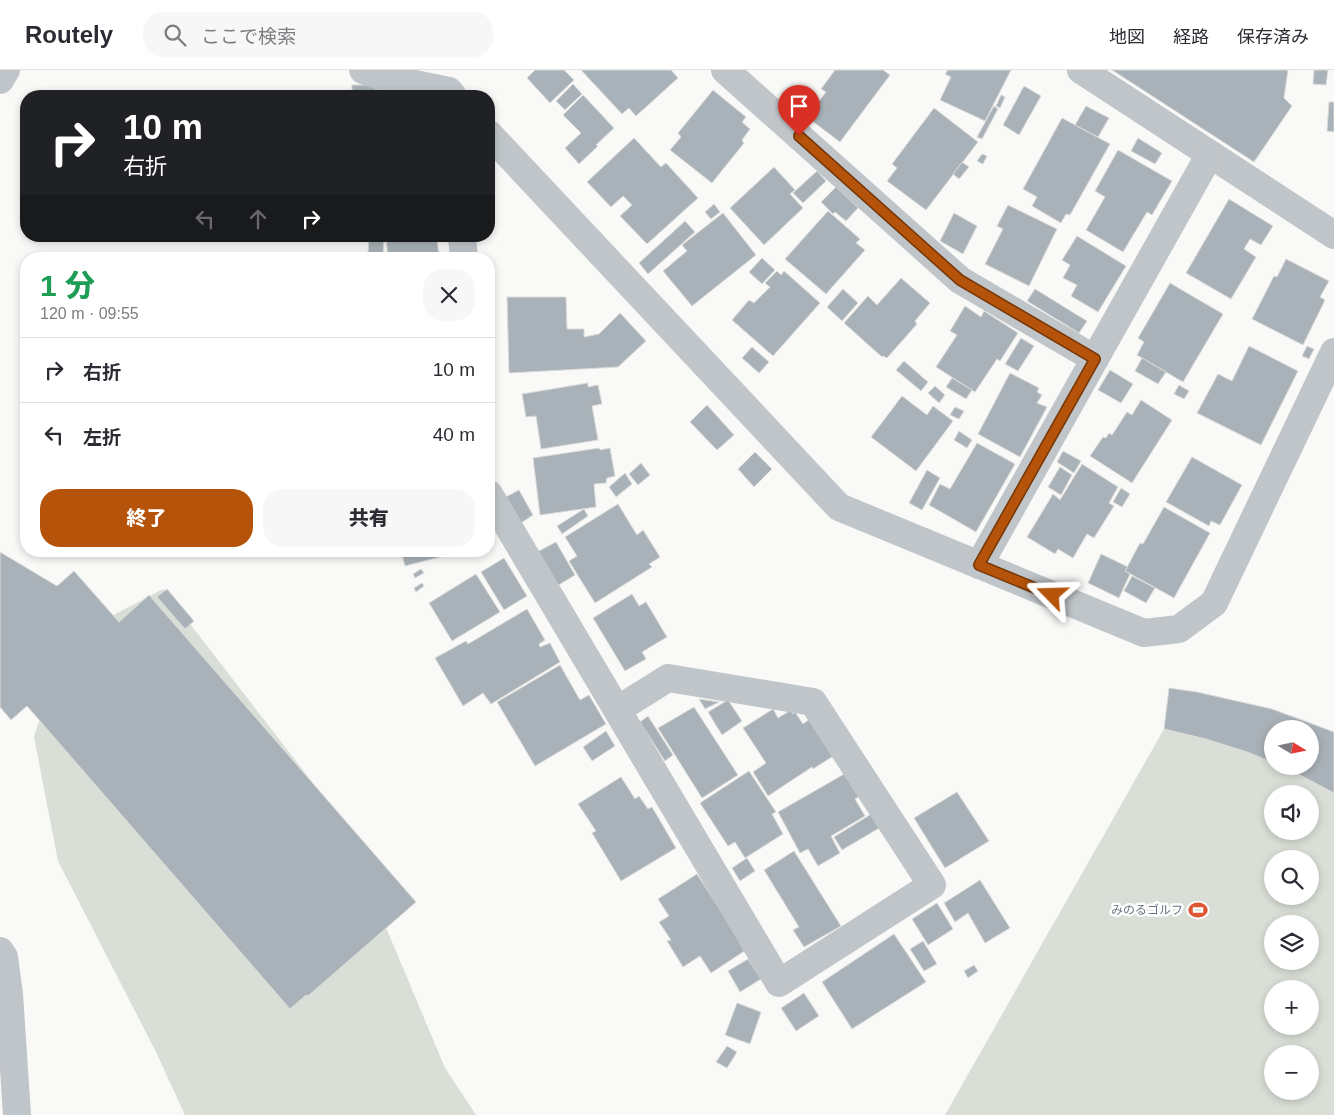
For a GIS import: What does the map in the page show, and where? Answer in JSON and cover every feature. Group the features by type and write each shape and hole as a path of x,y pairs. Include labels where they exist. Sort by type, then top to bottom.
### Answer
{"street":[{"path":"0,80 6,70"},
{"path":"363,70 386,78 450,88"},
{"path":"725,70 960,280 1095,359"},
{"path":"1081,70 1334,235"},
{"path":"495,140 839,507 1144,633 1179,629 1214,602 1325,396 1334,352"},
{"path":"979,565 1210,154"},
{"path":"495,504 779,983 932,886 813,702 668,678 618,710"},
{"path":"0,951 4,957 9,994 16,1115"}],"shaded area":[{"path":"163,589 340,818 445,1068 476,1115 185,1115 156,1052 58,861 34,737 64,641"},
{"name":"みのるゴルフ","path":"1164,729 1206,739 1264,759 1264,775 1299,775 1319,785 1264,785 1264,840 1319,840 1319,785 1334,793 1334,1115 945,1115"}],"building":[{"path":"535,70 564,70 574,80 550,103 527,78"},
{"path":"581,70 671,70 678,78 636,116 629,108 622,114"},
{"path":"835,70 883,70 890,75 840,142 807,117 826,92 821,89"},
{"path":"948,70 1011,70 985,121 940,100 951,77 945,74"},
{"path":"1112,70 1288,70 1284,98 1292,106 1254,162"},
{"path":"1314,70 1328,70 1326,85 1313,84"},
{"path":"573,84 582,94 565,110 556,101"},
{"path":"352,85 376,85 376,90 352,90"},
{"path":"1024,86 1041,96 1019,135 1003,125"},
{"path":"713,90 746,117 742,122 750,129 742,140 744,143 712,183 670,150 681,137 678,133"},
{"path":"583,95 614,128 579,164 565,148 581,133 563,115"},
{"path":"1001,95 1005,97 1000,108 996,106"},
{"path":"1329,102 1334,102 1334,132 1327,131"},
{"path":"800,103 809,110 804,115 796,107"},
{"path":"994,106 998,109 982,139 977,137"},
{"path":"1086,106 1109,118 1098,137 1075,125"},
{"path":"934,108 978,142 926,210 887,181 897,168 892,164"},
{"path":"1062,118 1110,144 1070,215 1066,214 1061,223 1032,206 1037,197 1023,189"},
{"path":"634,138 661,167 666,163 698,198 647,244 620,216 632,205 623,196 611,207 587,182"},
{"path":"1138,138 1162,153 1155,164 1131,151"},
{"path":"1118,150 1172,181 1152,215 1147,212 1123,252 1086,230 1105,197 1095,191"},
{"path":"982,154 987,156 983,164 977,161"},
{"path":"962,162 969,167 959,179 953,174"},
{"path":"774,167 795,190 790,194 803,208 764,245 730,208"},
{"path":"817,171 826,181 803,203 793,193"},
{"path":"836,187 858,208 846,221 835,212 833,214 821,202"},
{"path":"1229,199 1273,226 1261,245 1250,239 1244,249 1256,257 1231,299 1186,273"},
{"path":"714,204 720,212 711,219 705,212"},
{"path":"1008,205 1057,229 1029,286 985,264 1003,229 997,226"},
{"path":"828,211 860,239 856,243 865,250 826,294 785,259"},
{"path":"723,213 756,255 692,306 663,271 687,251 682,245"},
{"path":"954,213 977,226 963,254 940,241"},
{"path":"685,221 695,232 648,274 639,263"},
{"path":"1077,236 1126,266 1098,312 1071,296 1077,285 1063,278 1070,265 1062,260"},
{"path":"369,242 384,242 383,252 368,252"},
{"path":"387,242 438,242 438,252 387,252"},
{"path":"762,258 775,270 762,284 749,272"},
{"path":"1286,259 1329,281 1320,297 1325,300 1303,345 1252,319 1274,276 1277,277"},
{"path":"777,271 781,275 784,271 820,303 773,356 732,320 749,300 754,303 770,287 765,283"},
{"path":"901,278 930,303 915,321 917,324 887,358 882,357 844,323 868,296 877,305"},
{"path":"1170,283 1223,314 1183,382 1137,355 1144,342 1138,338"},
{"path":"843,289 858,303 842,321 827,307"},
{"path":"1035,289 1087,321 1079,333 1027,301"},
{"path":"507,297 566,297 567,329 584,329 584,337 599,334 620,313 646,341 618,367 509,373"},
{"path":"965,306 981,317 984,311 1018,333 1000,361 997,359 975,392 936,367 957,335 950,331"},
{"path":"1021,338 1034,346 1018,371 1005,364"},
{"path":"1249,346 1298,371 1261,445 1197,413 1218,374 1232,381"},
{"path":"1307,346 1314,349 1309,359 1302,356"},
{"path":"752,347 769,362 759,373 742,358"},
{"path":"1142,358 1166,372 1158,384 1135,371"},
{"path":"904,361 928,382 921,391 896,370"},
{"path":"1110,370 1133,384 1121,403 1098,390"},
{"path":"1010,373 1039,388 1037,392 1042,395 1037,403 1047,407 1020,457 978,434"},
{"path":"952,378 972,390 966,399 946,387"},
{"path":"588,383 588,387 598,385 602,404 592,406 598,440 541,449 536,416 526,417 522,394"},
{"path":"1179,385 1189,391 1184,399 1174,394"},
{"path":"935,386 945,395 939,403 928,393"},
{"path":"902,396 927,415 933,406 953,421 916,471 871,437"},
{"path":"1141,400 1172,420 1132,483 1090,456 1103,437 1106,438 1109,433 1112,435 1127,412 1132,415"},
{"path":"707,405 734,435 717,450 690,422"},
{"path":"955,407 964,411 959,419 950,415"},
{"path":"959,431 972,440 967,448 954,440"},
{"path":"977,443 1015,464 976,532 929,505 940,484 950,489"},
{"path":"599,448 600,450 610,448 615,476 607,478 606,483 594,484 596,507 540,515 533,458"},
{"path":"1063,451 1081,461 1074,473 1057,462"},
{"path":"755,452 772,469 754,487 738,469"},
{"path":"1192,457 1242,485 1220,525 1211,521 1209,526 1166,502"},
{"path":"641,463 650,475 638,485 629,474"},
{"path":"1082,464 1118,487 1109,503 1114,506 1094,538 1087,534 1073,558 1058,549 1055,554 1027,537 1053,494 1060,500"},
{"path":"1060,467 1072,475 1061,495 1048,487"},
{"path":"927,470 940,478 922,510 909,503"},
{"path":"625,473 632,484 616,497 609,487"},
{"path":"1121,488 1130,494 1122,507 1113,502"},
{"path":"519,490 533,515 521,523 506,497"},
{"path":"618,504 637,535 643,530 660,557 649,564 652,567 595,603 569,561 577,556 565,537"},
{"path":"1164,507 1210,533 1174,598 1125,571 1140,543 1143,544"},
{"path":"584,509 588,516 562,534 557,526"},
{"path":"556,542 575,575 557,586 537,552"},
{"path":"0,552 57,586 74,571 119,622 149,595 416,902 308,996 306,995 290,1009 27,706 11,720 0,707"},
{"path":"1101,554 1128,567 1125,571 1130,574 1119,598 1088,583"},
{"path":"403,557 440,557 405,566"},
{"path":"504,558 527,596 504,610 481,572"},
{"path":"421,569 424,573 415,578 413,574"},
{"path":"476,574 500,612 452,641 429,603"},
{"path":"1132,576 1155,588 1146,603 1124,591"},
{"path":"422,583 424,586 416,592 414,588"},
{"path":"167,589 194,621 185,629 157,597"},
{"path":"632,594 639,606 646,602 667,637 642,652 646,659 625,671 593,618"},
{"path":"527,609 545,640 539,644 540,647 550,643 560,662 491,704 483,693 463,706 435,658 466,641 468,644"},
{"path":"560,665 580,700 589,695 606,724 535,766 497,702"},
{"path":"1169,688 1197,692 1272,709 1302,720 1264,720 1264,759 1206,739 1164,729"},
{"path":"699,699 719,702 705,709"},
{"path":"728,700 742,721 722,735 708,712"},
{"path":"694,707 738,775 702,798 658,728"},
{"path":"773,709 778,718 791,710 793,714 795,712 803,724 811,718 835,755 813,769 812,767 768,796 753,772 766,763 743,728"},
{"path":"648,716 673,755 665,761 640,722"},
{"path":"1319,726 1334,732 1334,793 1300,775 1319,775"},
{"path":"606,731 615,746 592,761 583,747"},
{"path":"749,771 776,812 772,814 783,834 745,858 735,842 728,846 700,803"},
{"path":"846,773 860,796 855,799 865,816 831,836 840,853 818,866 808,849 800,853 778,812"},
{"path":"621,777 635,799 639,796 648,809 652,807 676,848 621,881 592,833 596,831 578,804"},
{"path":"957,792 989,841 945,868 914,818"},
{"path":"873,813 881,827 842,850 834,837"},
{"path":"794,851 841,926 804,947 793,930 799,927 764,870"},
{"path":"747,858 755,871 740,881 732,868"},
{"path":"697,874 746,950 711,973 700,956 683,967 667,941 671,940 659,922 669,916 658,899"},
{"path":"980,880 1010,928 985,943 968,913 955,922 944,903"},
{"path":"937,903 953,929 928,945 912,919"},
{"path":"894,934 926,982 852,1029 822,982"},
{"path":"923,941 937,964 924,971 910,949"},
{"path":"748,959 761,979 740,992 728,971"},
{"path":"974,965 978,971 968,978 964,971"},
{"path":"804,993 819,1016 796,1031 781,1008"},
{"path":"737,1003 761,1012 750,1044 725,1035"},
{"path":"727,1046 737,1052 727,1068 716,1062"}],"place":[{"name":"みのるゴルフ","path":"1198,910"}],"route":[{"path":"799,136 960,280 1095,359 979,565 1052,595"}]}
